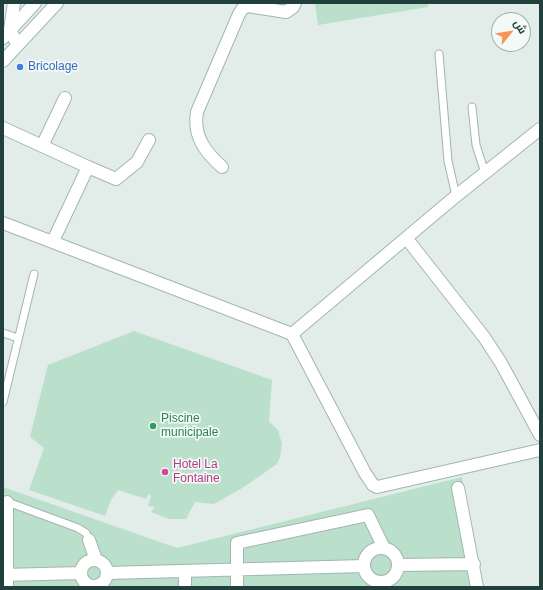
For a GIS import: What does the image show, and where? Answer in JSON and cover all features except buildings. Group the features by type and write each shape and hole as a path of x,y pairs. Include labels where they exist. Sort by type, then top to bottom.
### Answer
{"street":[{"path":"7,34 14,3"},
{"path":"7,34 35,3"},
{"path":"3,61 17,44 57,3"},
{"path":"222,167 202,146 196,118 197,112 239,14 243,8 248,6 286,12 293,7 295,3"},
{"path":"7,34 17,44"},
{"path":"42,146 65,98"},
{"path":"3,128 116,179 137,162 148,140"},
{"path":"292,334 407,239 456,196 540,129"},
{"path":"53,241 88,167"},
{"path":"3,223 292,334 365,473 373,485 377,487 540,450"},
{"path":"407,239 484,337 501,363 540,435"},
{"path":"458,488 474,564 477,587"},
{"path":"5,501 5,575 7,587"},
{"path":"237,587 237,543 368,515 384,548"},
{"path":"89,540 96,560"},
{"path":"378,548 384,548 394,554 398,565 394,577 382,585 372,580 368,576 364,566 367,554 378,548"},
{"path":"96,560 104,564 107,573 103,582 95,586 84,581 81,573 84,564 96,560"},
{"path":"398,565 474,564"},
{"path":"107,573 364,566"},
{"path":"184,587 185,571"},
{"path":"5,575 81,573"}],"lane":[{"path":"439,54 448,161 456,196"},
{"path":"472,107 476,145 485,173"},
{"path":"3,402 34,274"},
{"path":"3,333 18,338"},
{"path":"5,501 78,528 86,533 89,540"}],"green space":[{"path":"315,3 428,3 428,7 318,25"},
{"name":"Piscine municipale","path":"134,331 272,380 269,421 278,430 282,444 280,457 277,464 244,487 214,504 195,502 186,519 169,519 151,512 155,507 148,506 151,496 149,494 146,499 118,490 111,500 105,516 29,490 44,448 30,437 48,365"},
{"path":"462,477 482,587 3,587 3,487 177,548"}],"place":[{"name":"Bricolage","path":"20,67"},
{"name":"Piscine municipale","path":"153,426"},
{"name":"Hotel La Fontaine","path":"165,472"}]}
